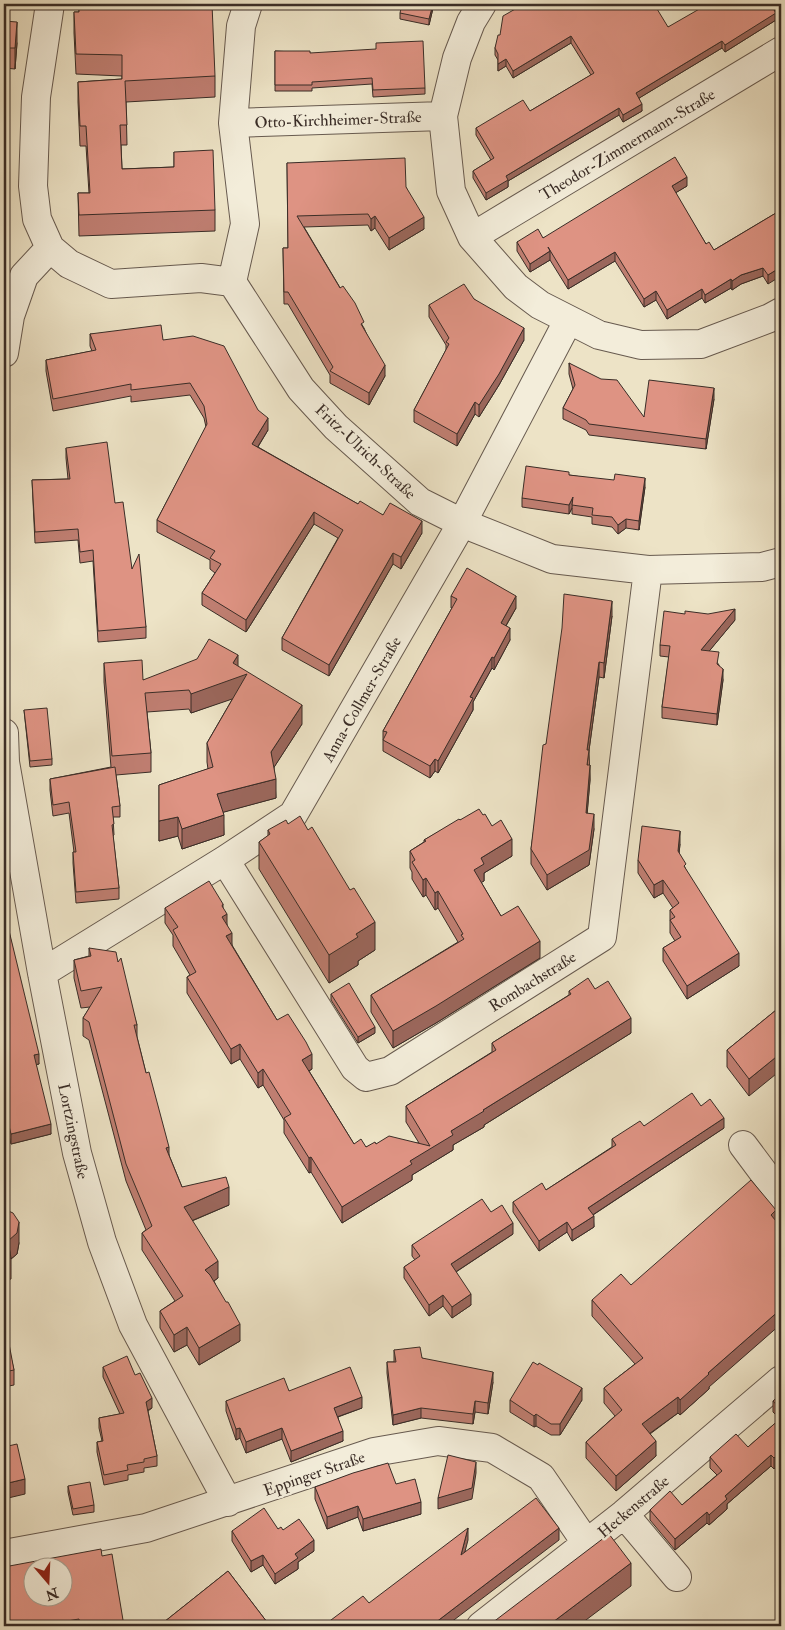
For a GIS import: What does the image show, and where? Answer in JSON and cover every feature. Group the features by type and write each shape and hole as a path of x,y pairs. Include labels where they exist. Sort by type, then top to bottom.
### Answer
{"street":[{"path":"50,4 36,97 33,186 37,219 50,248 69,264 111,284 201,278 232,282"},
{"name":"Otto-Kirchheimer-Straße","path":"232,282 245,224 233,123 241,26 248,4"},
{"path":"482,4 471,22 457,58 443,116 451,191 472,237 516,286 540,305 568,321 599,335 641,345 701,344 781,312"},
{"name":"Theodor-Zimmermann-Straße","path":"472,237 781,51"},
{"name":"Otto-Kirchheimer-Straße","path":"233,123 443,116"},
{"path":"4,353 10,316 24,276 50,248"},
{"name":"Fritz-Ulrich-Straße","path":"232,282 301,389 336,428 420,502 462,523 552,559 648,570 762,567 781,562"},
{"name":"Anna-Collmer-Straße","path":"42,973 225,860 293,815 462,523 568,321"},
{"name":"Rombachstraße","path":"225,860 355,1068 366,1077 390,1071 602,937 648,570"},
{"name":"Lortzingstraße","path":"4,733 6,762 42,973 78,1153 102,1242 134,1325 228,1502"},
{"path":"743,1145 781,1196"},
{"name":"Heckenstraße","path":"481,1626 624,1514 781,1380"},
{"name":"Eppinger Straße","path":"4,1554 146,1528 374,1452 438,1441 492,1448 541,1477 587,1544"},
{"path":"624,1514 677,1577"}],"building":[{"path":"79,4 212,4 215,76 125,81 127,125 120,125 122,169 174,167 174,152 213,150 215,210 79,215 78,193 90,193 86,126 80,126 78,82 122,79 122,55 76,54 74,12 79,12"},
{"path":"402,4 433,4 429,19 400,13"},
{"path":"524,4 654,4 668,27 708,4 781,4 781,6 774,10 776,13 725,45 722,41 636,93 642,104 623,115 619,108 506,176 508,180 486,193 473,171 494,158 476,128 523,100 530,111 594,73 571,36 513,71 506,59 498,64 498,54 495,48 498,35 500,35 503,16"},
{"path":"4,21 17,22 15,48 4,48"},
{"path":"423,41 425,88 373,90 372,78 312,82 312,85 275,85 275,51 310,51 310,53 376,49 376,43"},
{"path":"781,106 781,118 776,110"},
{"path":"675,157 687,177 672,186 706,244 709,242 714,250 781,210 781,267 768,275 763,268 741,275 705,295 702,289 667,310 656,291 644,299 615,252 568,280 548,247 550,251 530,264 517,242 538,229 543,238"},
{"path":"405,158 406,187 424,217 389,238 375,216 371,219 368,214 297,216 340,288 343,286 355,303 364,322 361,324 385,365 369,393 330,371 333,367 288,292 284,292 283,248 288,248 287,163"},
{"path":"464,284 474,299 524,328 499,374 479,405 475,402 457,434 414,410 449,344 446,342 449,338 429,305"},
{"path":"161,325 163,340 193,336 224,346 258,410 268,418 252,444 358,504 360,501 383,515 390,503 422,521 401,557 393,553 329,665 282,638 343,530 314,512 246,620 202,593 221,564 210,558 215,551 157,520 207,424 204,406 190,383 131,390 131,384 53,399 46,360 96,350 90,334"},
{"path":"569,363 601,379 617,380 644,417 649,380 714,388 706,439 589,424 586,420 563,408 575,385"},
{"path":"107,442 115,503 123,502 132,569 139,554 146,627 98,631 93,550 80,552 78,529 35,532 32,480 70,479 66,448"},
{"path":"526,466 569,472 569,475 614,480 615,474 645,478 639,521 626,519 618,525 612,517 592,515 593,508 572,505 573,497 569,505 522,498"},
{"path":"467,568 516,596 501,623 510,628 470,697 473,698 438,761 435,759 430,766 383,740 387,732 383,731 457,599 451,596"},
{"path":"564,594 612,601 604,663 599,662 587,750 589,750 587,765 590,765 586,813 594,814 589,850 547,875 531,849 543,745 546,744 562,628"},
{"path":"735,609 701,650 719,652 717,664 723,669 717,714 662,707 670,646 660,645 664,611 685,614 685,611 708,614"},
{"path":"209,639 238,655 233,663 302,705 271,752 276,779 217,794 224,815 182,829 178,817 159,821 159,785 213,767 207,743 247,674 191,694 189,690 145,693 151,753 112,756 104,663 142,660 143,680 197,659"},
{"path":"47,708 52,759 30,761 24,710"},
{"path":"115,767 120,806 112,807 114,824 112,825 119,888 76,892 73,852 76,852 69,802 53,805 50,779"},
{"path":"479,809 483,815 485,814 492,826 501,820 512,839 481,858 484,864 474,870 501,916 518,906 540,941 393,1031 371,995 464,939 461,935 463,934 438,891 435,893 426,878 423,880 412,862 415,860 410,851 426,841 424,840"},
{"path":"300,816 308,830 312,827 350,890 354,888 375,922 356,934 358,937 329,955 259,842 270,834 268,830 286,820 288,824"},
{"path":"642,826 680,831 678,851 686,864 684,866 739,953 687,986 663,948 681,937 670,920 675,917 670,910 679,903 663,880 654,885 638,860"},
{"path":"209,881 227,914 222,917 232,933 226,936 277,1020 288,1014 306,1042 312,1054 302,1060 354,1144 361,1139 366,1147 375,1142 376,1144 389,1136 430,1146 406,1106 496,1050 492,1043 571,994 569,991 588,978 595,989 608,981 631,1018 483,1110 451,1131 453,1135 410,1161 412,1164 342,1207 284,1118 291,1114 263,1069 258,1073 240,1044 231,1049 187,977 196,972 173,930 178,927 165,908"},
{"path":"4,889 7,909 4,910"},
{"path":"4,910 39,1054 34,1055 51,1124 11,1134 4,1106 4,1062 7,1061 4,1049"},
{"path":"89,948 116,952 118,962 121,958 137,1025 134,1025 146,1073 149,1072 169,1147 166,1148 182,1187 226,1177 229,1187 184,1207 218,1261 205,1270 226,1302 228,1302 240,1324 199,1348 187,1327 174,1335 160,1311 183,1296 142,1233 152,1226 126,1164 89,1022 83,1018 102,987 81,991 74,960 91,956"},
{"path":"349,983 375,1027 358,1037 331,994"},
{"path":"781,1006 781,1053 749,1079 727,1050"},
{"path":"692,1093 701,1106 710,1099 724,1118 588,1208 594,1216 572,1230 567,1222 539,1241 513,1202 542,1183 546,1190 616,1145 612,1139 640,1121 644,1126"},
{"path":"751,1180 776,1210 771,1215 781,1227 781,1309 680,1400 678,1397 642,1424 656,1441 616,1476 586,1442 622,1410 604,1388 643,1358 592,1300 621,1274 631,1285"},
{"path":"482,1199 491,1212 502,1205 513,1223 451,1264 471,1294 452,1307 443,1295 429,1305 404,1267 420,1256 412,1245"},
{"path":"4,1209 13,1213 19,1222 17,1233 8,1241 11,1258 4,1259"},
{"path":"4,1328 6,1328 14,1370 4,1372"},
{"path":"420,1347 422,1358 493,1372 488,1403 475,1401 473,1414 421,1408 393,1415 387,1362 396,1362 394,1350"},
{"path":"127,1356 135,1375 140,1373 152,1398 146,1402 157,1456 144,1459 144,1462 127,1465 128,1470 104,1475 97,1442 103,1441 99,1418 124,1413 103,1367"},
{"path":"533,1362 538,1365 539,1363 582,1388 560,1424 551,1424 536,1414 534,1416 510,1400"},
{"path":"350,1367 362,1397 334,1408 343,1431 291,1451 282,1428 246,1442 240,1428 236,1429 226,1401 284,1378 289,1391"},
{"path":"781,1394 781,1410 773,1401"},
{"path":"781,1418 781,1451 774,1458 771,1455 725,1496 727,1499 709,1515 707,1512 675,1539 650,1510 670,1491 682,1505 722,1471 710,1457 736,1434 748,1447"},
{"path":"17,1444 25,1479 4,1484 4,1447"},
{"path":"448,1455 476,1462 472,1488 438,1498"},
{"path":"388,1463 396,1484 415,1479 421,1502 363,1519 358,1506 327,1517 315,1487"},
{"path":"90,1482 94,1505 73,1509 68,1486"},
{"path":"536,1498 559,1528 431,1626 323,1626 363,1596 369,1603 468,1528 461,1555"},
{"path":"264,1508 278,1529 281,1527 283,1530 299,1519 314,1540 295,1554 298,1558 275,1574 263,1555 251,1561 232,1531"},
{"path":"609,1534 631,1563 553,1622 555,1625 488,1626"},
{"path":"101,1549 102,1556 112,1554 124,1626 80,1626 79,1619 38,1626 4,1626 4,1567 22,1564 22,1608 72,1608 72,1558 52,1558"},
{"path":"228,1571 270,1626 187,1626 191,1624 159,1626"}]}
